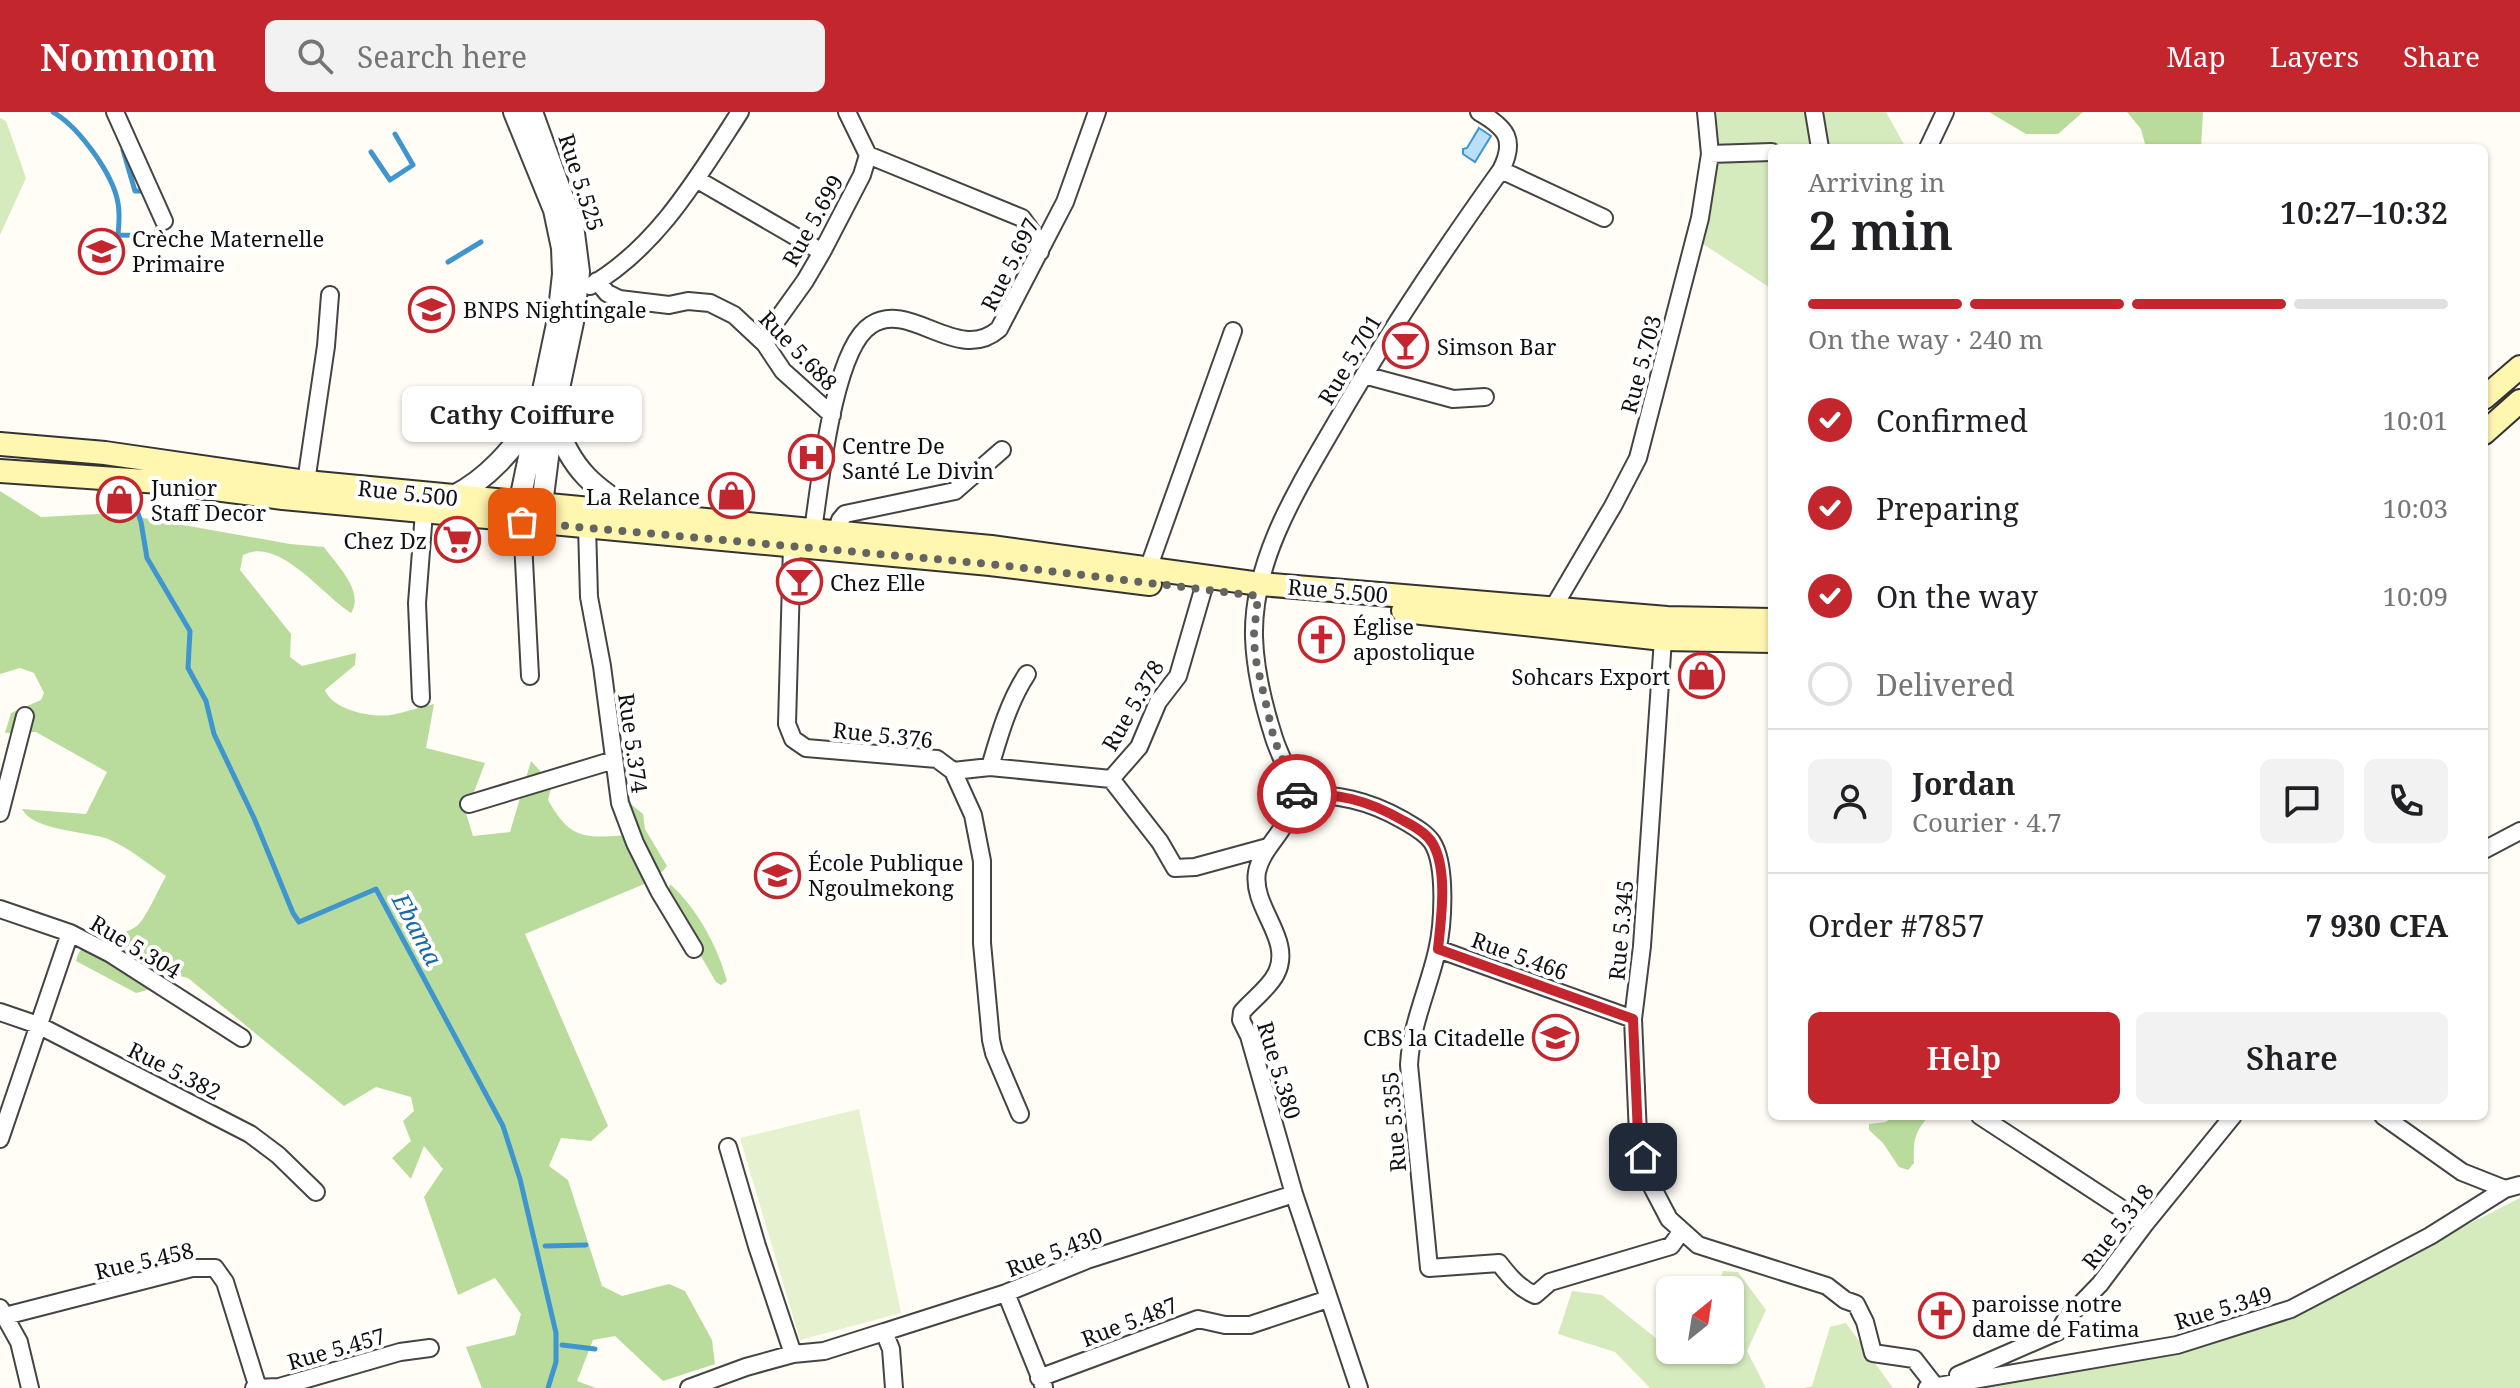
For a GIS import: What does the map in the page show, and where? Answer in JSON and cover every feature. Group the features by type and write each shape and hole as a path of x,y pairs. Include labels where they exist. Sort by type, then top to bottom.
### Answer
{"main road":[{"path":"2488,395 2520,367"},
{"path":"2488,429 2520,401"},
{"name":"Rue 5.500","path":"0,444 105,453 295,480 454,496 587,526 990,564 1203,590 1259,590 1667,618 1768,620"},
{"name":"Rue 5.500","path":"0,471 160,482 424,512 637,514 991,547 1148,569 1259,590 1663,639 1768,641"}],"street":[{"path":"115,112 164,221"},
{"name":"Rue 5.525","path":"514,112 554,210 562,248 562,296 546,415 528,515"},
{"name":"Rue 5.525","path":"532,112 578,247 578,292 546,415"},
{"path":"578,292 631,254 674,210 698,180 740,112"},
{"path":"847,112 868,155 1022,218 1035,236 1040,252"},
{"name":"Rue 5.697","path":"813,530 839,383 862,333 870,325 896,318 961,339 989,339 1009,314 1065,202 1097,112"},
{"path":"1479,112 1505,131 1510,142 1508,157 1501,170 1604,218"},
{"name":"Rue 5.703","path":"1553,608 1638,458 1700,218 1710,154 1706,112"},
{"path":"1814,112 1819,144"},
{"path":"1930,144 1945,112"},
{"path":"1710,154 1768,152"},
{"name":"Rue 5.699","path":"765,344 767,334 822,252 862,175 868,155"},
{"name":"Rue 5.701","path":"1259,590 1281,524 1364,375 1428,274 1501,170"},
{"path":"698,180 822,252"},
{"name":"Rue 5.688","path":"597,281 607,293 619,299 669,305 688,301 710,303 734,315 765,344 783,371 832,415"},
{"path":"295,480 326,346 330,295"},
{"path":"1148,569 1233,331"},
{"path":"1364,375 1453,399 1485,397"},
{"path":"454,496 479,483 546,415 569,457 583,475 637,514"},
{"path":"836,533 845,514 955,491 1002,450"},
{"path":"421,698 417,603 424,512"},
{"path":"528,515 530,676"},
{"name":"Rue 5.374","path":"587,526 589,597 602,666 620,803 635,843 659,891 694,949"},
{"name":"Rue 5.376","path":"792,546 787,724 793,739 806,748 937,759 953,771 973,815 982,861 982,943 991,1040 1020,1114"},
{"name":"Rue 5.378","path":"1203,590 1178,676 1158,702 1139,747 1111,779 1160,842 1175,868 1195,867 1268,847"},
{"path":"1259,590 1255,656 1274,739 1297,794"},
{"name":"Rue 5.345","path":"1663,639 1642,946 1633,1019 1638,1135 1648,1179 1669,1219 1698,1245 1827,1286 1845,1300 1856,1304 1865,1322 1873,1353 1914,1359 1932,1387"},
{"path":"990,767 1019,685 1027,674"},
{"path":"0,813 25,716"},
{"path":"469,804 614,760"},
{"path":"953,771 990,767 1111,779"},
{"name":"Rue 5.380","path":"1297,794 1288,820 1268,847 1257,873 1260,898 1275,929 1281,956 1276,974 1242,1012 1241,1020 1249,1036 1294,1194 1359,1388"},
{"name":"Rue 5.355","path":"1297,794 1331,794 1373,805 1419,829 1433,843 1439,864 1442,900 1438,949 1410,1040 1409,1065 1429,1268 1499,1263 1510,1278 1535,1295 1550,1282 1671,1246 1681,1232"},
{"path":"2488,848 2520,831"},
{"name":"Rue 5.304","path":"0,909 70,933 111,954 242,1038"},
{"path":"0,1139 70,933"},
{"name":"Rue 5.466","path":"1438,949 1633,1019"},
{"name":"Rue 5.382","path":"0,1012 38,1025 250,1134 278,1155 316,1192"},
{"path":"1986,1120 2145,1224"},
{"name":"Rue 5.318","path":"1932,1387 2059,1331 2230,1120"},
{"path":"2389,1120 2462,1172 2512,1187"},
{"path":"728,1147 793,1354"},
{"name":"Rue 5.349","path":"1932,1387 2177,1345 2291,1309 2430,1236 2512,1187"},
{"name":"Rue 5.430","path":"689,1388 746,1367 793,1354 824,1351 1006,1293 1087,1260 1294,1194"},
{"name":"Rue 5.458","path":"3,1311 192,1268 215,1268 225,1282 257,1388"},
{"path":"1006,1293 1042,1383"},
{"name":"Rue 5.487","path":"1042,1383 1198,1319 1225,1325 1250,1325 1328,1299"},
{"path":"3,1311 19,1342 30,1388"},
{"path":"884,1332 891,1349 894,1388"},
{"name":"Rue 5.457","path":"257,1388 279,1387 400,1352 430,1348"}],"green space":[{"path":"1717,112 1886,112 1904,144 1768,144 1768,286 1700,242 1712,195"},
{"path":"1989,112 2083,112 2058,134 2026,134"},
{"path":"2127,112 2203,112 2201,144 2145,144 2141,129"},
{"path":"0,118 6,121 26,178 0,235"},
{"path":"0,491 41,517 116,513 290,544 324,547 352,587 354,605 351,613 300,570 271,554 257,551 243,555 240,570 291,634 290,657 302,666 356,653 355,665 325,690 336,703 364,714 383,716 434,704 426,748 485,763 466,813 473,836 510,832 531,761 552,784 548,800 572,830 601,837 629,835 649,882 525,934 608,1126 591,1141 561,1138 549,1166 568,1180 602,1286 622,1296 669,1284 685,1291 712,1340 715,1364 663,1381 615,1336 593,1340 577,1381 596,1388 482,1388 466,1347 515,1335 521,1314 495,1278 458,1295 424,1197 443,1169 424,1146 411,1179 392,1158 411,1141 403,1121 414,1111 411,1097 376,1087 344,1106 188,978 159,971 151,989 136,993 76,961 86,945 138,925 166,876 115,842 48,826 37,822 22,809 86,814 107,772 36,732 5,733 11,713 41,700 44,693 34,673 20,668 0,674"},
{"path":"631,804 643,814 645,829 667,866 662,872 655,873 628,806"},
{"path":"670,884 698,916 712,942 727,981 721,985 716,982 667,898"},
{"path":"859,1109 901,1313 800,1340 740,1138"},
{"path":"1926,1120 1915,1138 1914,1163 1908,1170 1899,1167 1883,1143 1869,1130 1869,1124"},
{"path":"2520,1198 2520,1388 1954,1388 2301,1309"},
{"path":"1723,1271 1738,1272 1741,1276 1721,1276"},
{"path":"1744,1280 1766,1310 1747,1351 1766,1388 1650,1388 1615,1352 1558,1334 1572,1291 1602,1295 1656,1338 1656,1364 1744,1364"},
{"path":"1846,1323 1893,1388 1803,1388 1812,1386 1830,1327"}],"water":[{"path":"1479,128 1491,136 1475,162 1463,154 1463,149 1467,148"}],"waterway":[{"path":"53,112 73,128 102,165 119,207 118,235 156,236 159,221"},
{"path":"371,152 390,180 413,165 395,134"},
{"path":"127,146 123,150 135,191 145,191"},
{"path":"448,262 481,242"},
{"name":"Ebama","path":"129,487 141,522 147,558 190,631 188,668 206,701 214,734 254,818 293,913 299,922 376,889 503,1126 520,1179 556,1333 556,1362 548,1388"},
{"path":"545,1246 586,1245"},
{"path":"562,1345 595,1349"}],"way so far":[{"path":"522,522 990,564 1258,596 1255,656 1274,739 1297,794"}],"place":[{"name":"Crèche Maternelle Primaire","path":"101,251"},
{"name":"BNPS Nightingale","path":"432,309"},
{"name":"Simson Bar","path":"1406,346"},
{"name":"Centre De Santé Le Divin","path":"811,458"},
{"name":"La Relance","path":"731,496"},
{"name":"Junior Staff Decor","path":"120,500"},
{"name":"Cathy Coiffure","path":"522,522"},
{"name":"Chez Dz","path":"458,540"},
{"name":"Chez Elle","path":"799,582"},
{"name":"Église apostolique","path":"1322,639"},
{"name":"Sohcars Export","path":"1701,676"},
{"name":"École Publique Ngoulmekong","path":"777,875"},
{"name":"CBS la Citadelle","path":"1556,1037"},
{"name":"paroisse notre dame de Fatima","path":"1941,1316"}],"route":[{"path":"1297,794 1355,798 1419,829 1433,843 1439,864 1442,900 1438,949 1633,1019 1638,1135 1643,1157"}]}
